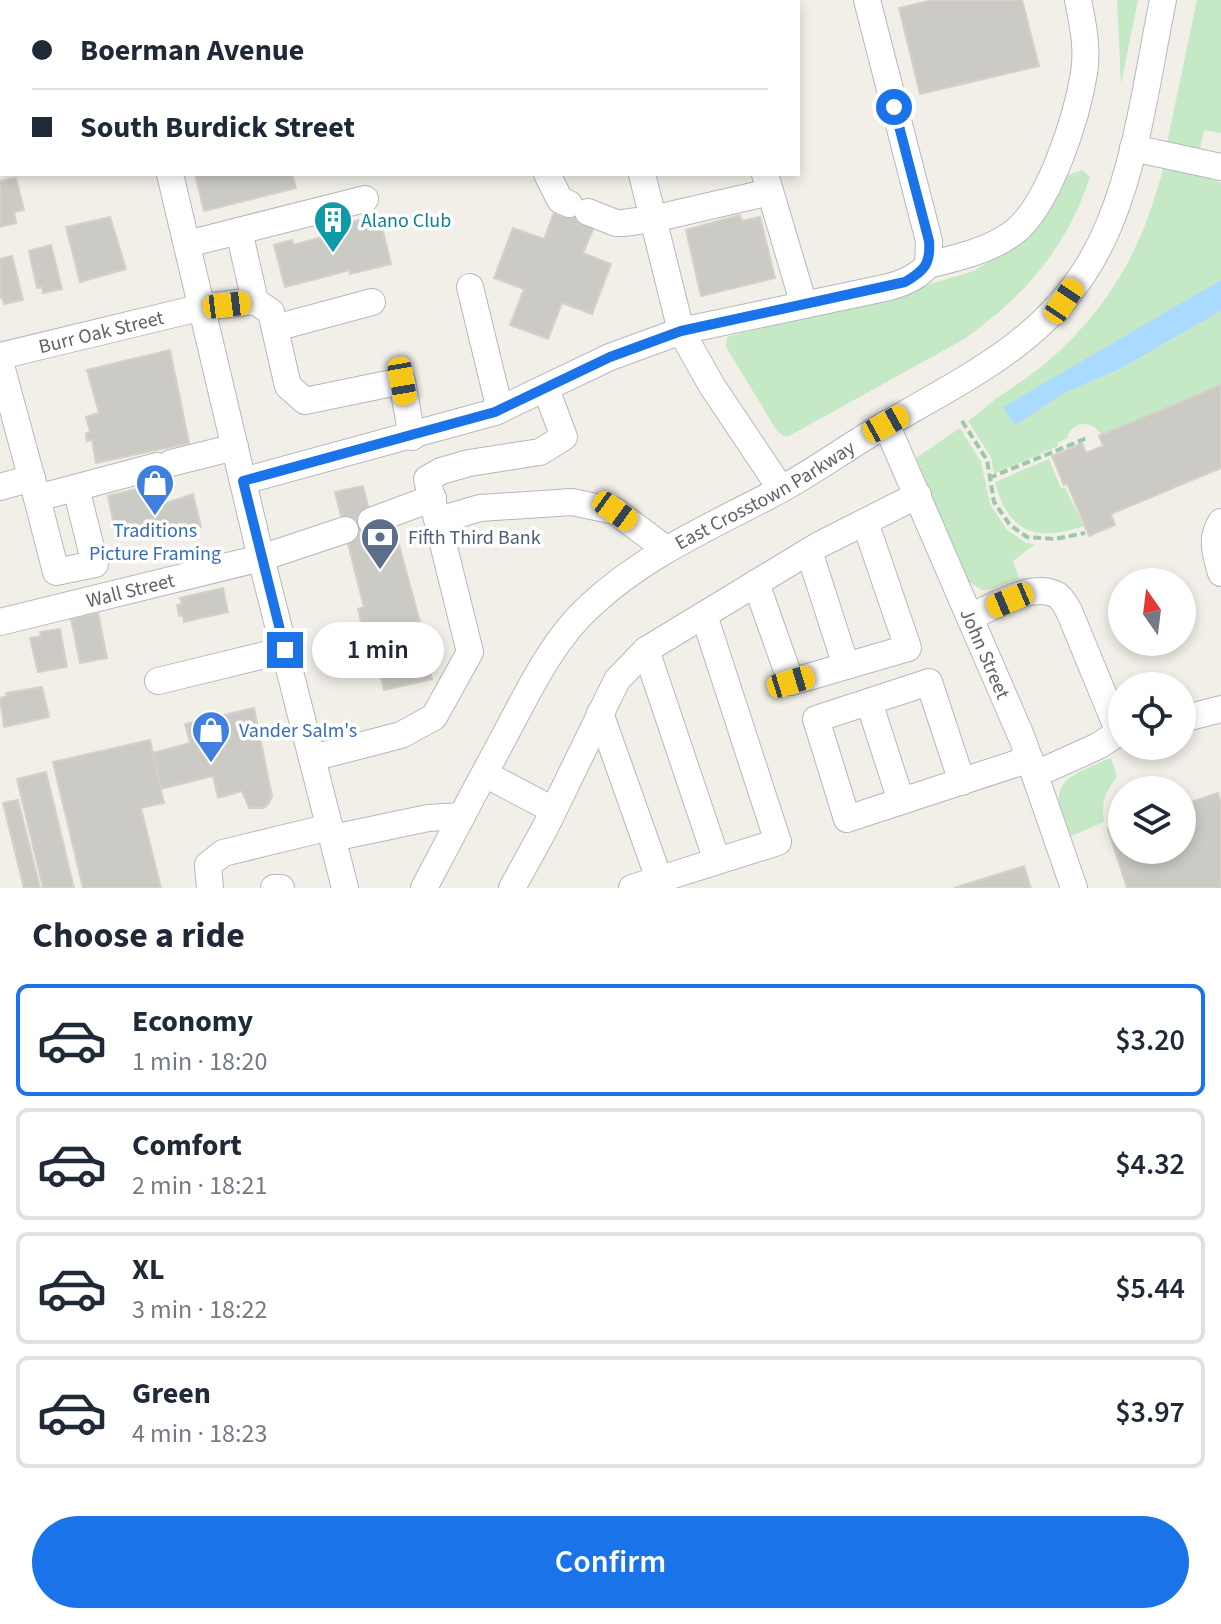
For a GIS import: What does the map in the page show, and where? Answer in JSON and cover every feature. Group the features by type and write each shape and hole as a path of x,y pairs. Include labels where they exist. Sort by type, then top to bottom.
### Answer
{"street":[{"path":"243,481 412,437 500,410 610,357 681,331 897,285 923,271 928,265 929,241 867,0"},
{"path":"928,265 969,256 1013,233 1033,213 1062,154 1085,72 1085,32 1078,0"},
{"name":"East Crosstown Parkway","path":"424,888 552,653 588,607 629,572 666,549 781,489 886,424 980,372 1028,338 1064,301 1109,227 1133,148 1163,0"},
{"path":"1133,148 1221,167"},
{"path":"170,176 261,558 345,888"},
{"path":"548,176 560,200 616,223 653,219 768,183 804,305"},
{"path":"642,176 681,331 712,386 781,489"},
{"path":"187,244 365,199"},
{"path":"239,231 255,301 271,312 288,386 305,401 402,381 412,437"},
{"path":"470,287 500,410"},
{"name":"Burr Oak Street","path":"0,359 203,307 255,301"},
{"path":"275,328 372,302"},
{"path":"0,359 9,426 34,488 56,572 95,564 76,488"},
{"path":"312,758 401,735 434,717 470,652 427,479 441,471 469,463 540,452 564,437 546,389"},
{"name":"John Street","path":"886,424 1033,767 1074,888"},
{"path":"0,487 76,488 235,447"},
{"path":"512,888 617,680 646,650 809,551 918,495"},
{"path":"371,521 436,509 572,502 615,511 666,549"},
{"path":"756,583 791,682 908,648 865,522"},
{"path":"1221,522 1215,532 1215,552 1221,573"},
{"name":"Wall Street","path":"0,622 261,558 345,530"},
{"path":"809,551 846,666"},
{"path":"970,617 1030,592 1041,591 1059,596 1069,611 1108,706"},
{"path":"632,888 778,842 704,615"},
{"path":"158,681 285,650"},
{"path":"646,650 717,861"},
{"path":"962,782 929,682 816,719 847,819 962,782 1033,767 1108,740"},
{"path":"869,702 901,801"},
{"path":"1196,715 1221,709"},
{"path":"600,713 659,879"},
{"path":"485,774 553,810"},
{"path":"210,888 208,865 223,853 331,832 462,816"},
{"path":"274,888 281,888"}],"path":[{"path":"962,421 987,460 994,502 1010,525 1027,537 1055,539 1085,533"},
{"path":"989,478 1087,438"}],"green space":[{"path":"1117,0 1138,0 1121,84"},
{"path":"1197,0 1221,0 1221,133 1204,130 1200,149 1167,143"},
{"path":"1163,169 1194,172 1221,183 1221,280 1021,422 1064,393 1118,370 1221,311 1221,385 1101,435 1093,427 1078,425 1067,438 1057,443 1058,446 994,474 991,457 968,421 1047,362 1089,320 1134,251"},
{"path":"1082,170 1090,177 1056,248 1025,287 988,321 966,338 789,436 777,431 726,347 727,337 974,271 1018,242 1063,177"},
{"path":"960,428 981,462 990,504 1007,530 1026,543 1035,544 1013,561 1019,579 992,589 982,590 968,581 916,458"},
{"path":"1049,459 1061,488 1065,488 1084,526 1039,533 1016,523 1008,513 995,482"},
{"path":"1108,759 1112,760 1117,776 1108,776 1104,822 1069,837 1060,807 1060,791 1070,777"}],"water":[{"path":"1221,280 1221,311 1118,370 1064,393 1021,422 1014,424 1003,407"}],"building":[{"path":"933,0 1022,0 1039,66 920,94 899,8"},
{"path":"195,176 293,176 296,188 204,211"},
{"path":"16,178 24,210 14,212 16,223 0,227 0,181"},
{"path":"571,197 591,204 594,227 583,253 611,264 592,314 562,303 548,339 510,325 524,289 494,278 513,228 544,239 554,213 564,217"},
{"name":"Alano Club","path":"379,215 391,264 350,274 350,270 285,287 274,245 292,240 293,245 338,233 336,226"},
{"path":"740,215 742,221 760,217 775,278 701,296 686,230"},
{"path":"110,217 126,269 80,282 66,227"},
{"path":"51,245 62,289 43,293 42,287 37,288 29,251"},
{"path":"12,256 23,300 4,304 0,298 0,259"},
{"path":"170,350 189,443 96,463 92,440 87,441 86,433 90,432 86,417 99,413 87,370"},
{"path":"1221,385 1221,468 1111,514 1115,525 1089,536 1052,456 1082,443 1086,453 1103,446 1099,436"},
{"name":"Traditions Picture Framing","path":"157,484 154,507 193,494 201,527 154,537 152,532 117,540 108,496"},
{"name":"Fifth Third Bank","path":"363,486 379,550 399,545 432,679 384,690 373,645 367,646 358,609 364,607 335,492"},
{"path":"223,588 228,612 184,622 183,615 179,616 177,605 182,604 180,598"},
{"path":"98,613 107,658 80,663 71,619"},
{"path":"60,629 67,667 38,672 30,638 41,636 40,632"},
{"path":"42,687 49,717 4,727 0,698 7,696 6,693"},
{"name":"Vander Salm's","path":"254,708 272,796 264,808 249,808 242,791 218,798 213,776 161,789 153,753 190,743 185,724"},
{"path":"150,740 164,803 141,808 161,888 83,888 53,762"},
{"path":"46,772 74,888 43,888 17,779"},
{"path":"1218,793 1221,803 1221,888 1127,888 1119,864 1196,864 1196,800"},
{"path":"18,800 40,888 24,888 3,803"},
{"path":"1024,866 1031,888 954,888"}],"place":[{"name":"Alano Club","path":"333,254"},
{"name":"Traditions Picture Framing","path":"155,517"},
{"name":"Fifth Third Bank","path":"380,571"},
{"name":"Vander Salm's","path":"211,764"}],"route":[{"path":"285,650 243,481 495,412 610,357 681,331 905,282 923,271 930,255 894,107"}]}
